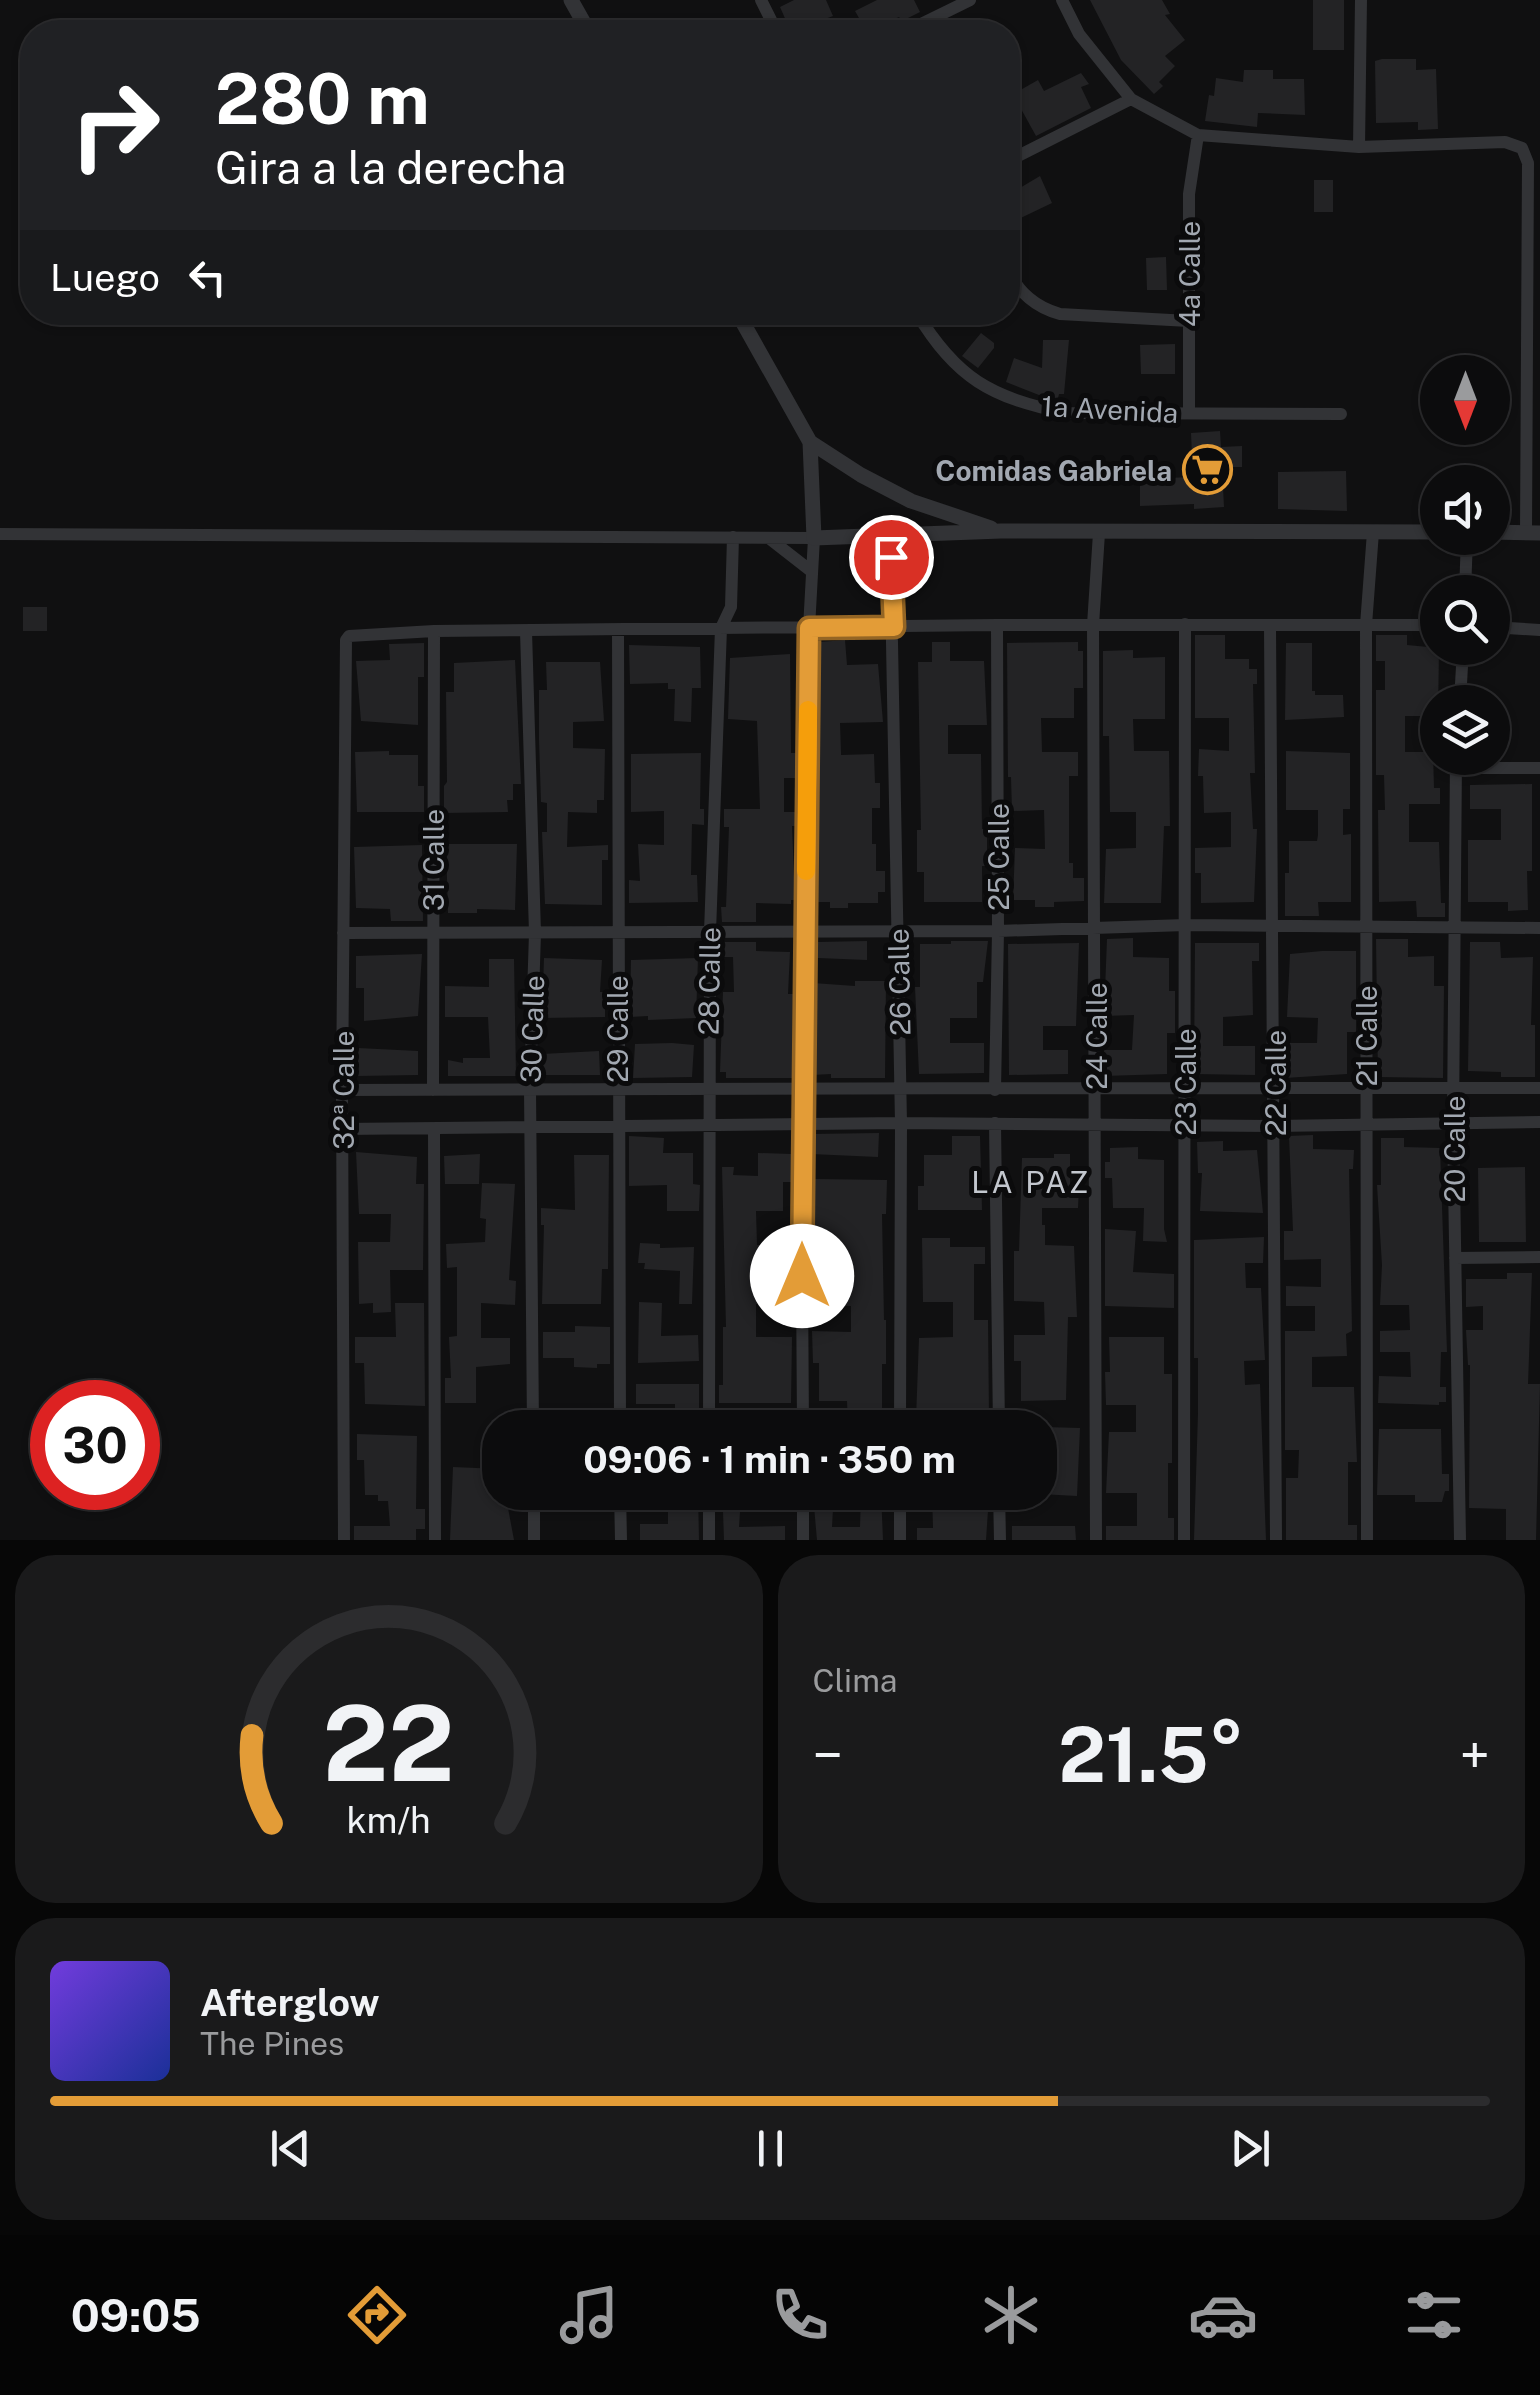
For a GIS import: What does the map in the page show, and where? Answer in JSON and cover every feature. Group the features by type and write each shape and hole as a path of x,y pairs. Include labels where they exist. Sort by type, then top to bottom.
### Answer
{"street":[{"path":"930,20 970,0"},
{"path":"1062,0 1078,34 1131,99 1198,135 1359,147 1505,142 1522,148 1528,163 1534,248 1533,533"},
{"path":"1359,147 1361,0"},
{"path":"1020,156 1131,99"},
{"name":"4a Calle","path":"1189,413 1189,194 1198,135"},
{"path":"1020,288 1041,308 1060,314 1189,322"},
{"path":"748,325 810,442 814,538 809,628 802,1126 803,1410"},
{"name":"1a Avenida","path":"924,325 940,350 967,375 998,395 1065,413 1341,414"},
{"path":"810,442 860,475 910,501 1002,531"},
{"path":"0,534 814,538 1002,531 1420,532"},
{"name":"21 Calle","path":"1367,1540 1366,625 1373,532"},
{"name":"24 Calle","path":"1096,1540 1093,625 1100,533"},
{"name":"26 Calle","path":"890,536 902,1123 900,1410"},
{"name":"28 Calle","path":"708,1410 710,932 721,628 731,607 733,537"},
{"path":"768,538 812,571"},
{"name":"23 Calle","path":"1184,1540 1186,624"},
{"path":"434,631 996,625 1420,626"},
{"name":"25 Calle","path":"995,1090 996,625"},
{"name":"22 Calle","path":"1270,626 1276,1540"},
{"path":"1510,629 1540,630"},
{"name":"32ª Calle","path":"344,1540 346,640 356,633 434,631"},
{"name":"31 Calle","path":"433,1090 434,631"},
{"name":"30 Calle","path":"526,631 535,933 530,1089 534,1410"},
{"name":"29 Calle","path":"618,631 620,1410"},
{"path":"1510,766 1540,768"},
{"name":"20 Calle","path":"1456,775 1453,1122 1460,1540"},
{"path":"343,933 998,931 1186,925 1540,928"},
{"path":"342,1090 1540,1088"},
{"path":"342,1129 1540,1122"},
{"path":"995,1123 999,1410"},
{"path":"434,1129 434,1540"},
{"path":"1455,1258 1540,1256"},
{"path":"534,1510 534,1540"},
{"path":"620,1510 620,1540"},
{"path":"709,1510 709,1540"},
{"path":"803,1510 803,1540"},
{"path":"900,1510 900,1540"},
{"path":"1000,1510 1000,1540"}],"building":[{"path":"794,0 826,0 833,16 822,20 786,20 780,7"},
{"path":"877,0 914,0 920,12 904,20 860,20 855,11"},
{"path":"1090,0 1162,0 1170,14 1165,15 1185,40 1165,56 1175,66 1159,82 1163,86 1154,94 1121,60"},
{"path":"1313,0 1344,0 1344,50 1313,50"},
{"path":"1416,59 1416,70 1436,69 1438,129 1418,130 1418,122 1376,123 1375,61"},
{"path":"1244,70 1273,70 1273,79 1304,79 1305,115 1258,113 1257,127 1205,121 1216,78 1243,82"},
{"path":"1081,73 1089,84 1081,87 1091,108 1036,136 1020,107 1020,90 1038,80 1044,91"},
{"path":"1040,176 1052,203 1020,218 1020,188"},
{"path":"1314,180 1333,180 1333,212 1314,212"},
{"path":"1166,257 1167,290 1147,290 1146,258"},
{"path":"981,333 994,343 994,348 978,368 962,356"},
{"path":"1043,340 1069,340 1064,394 1058,398 1044,397 1006,382 1014,358 1042,368"},
{"path":"1175,344 1175,374 1141,374 1140,345"},
{"path":"1220,431 1221,447 1242,446 1242,467 1222,467 1224,507 1140,506 1140,479 1193,477 1191,433"},
{"path":"1346,471 1347,511 1278,509 1278,472"},
{"path":"23,607 47,607 47,631 23,631"},
{"path":"1195,635 1225,635 1225,659 1249,659 1249,669 1257,669 1257,684 1253,684 1255,773 1250,773 1253,829 1257,829 1254,902 1201,903 1201,873 1195,873 1195,848 1231,847 1231,812 1204,813 1203,776 1198,776 1199,749 1229,751 1229,718 1195,718"},
{"path":"1376,635 1407,635 1407,645 1420,646 1420,665 1439,665 1438,685 1420,685 1420,716 1405,716 1405,752 1420,752 1420,775 1434,775 1434,788 1440,788 1440,804 1409,804 1409,842 1439,842 1445,917 1417,917 1416,901 1379,902 1378,810 1385,810 1384,775 1376,775 1376,690 1385,690 1385,661 1376,661"},
{"path":"845,640 847,665 878,664 883,722 840,723 841,755 874,754 880,808 872,808 872,844 876,844 876,871 885,871 885,892 878,892 878,903 848,903 848,908 830,908 830,902 815,902 819,642"},
{"path":"932,642 950,642 950,661 984,661 987,725 948,725 948,754 981,754 982,829 987,829 982,902 924,902 924,872 917,872 917,830 921,830 918,662 932,662"},
{"path":"1078,642 1078,651 1083,651 1083,688 1074,688 1074,718 1041,718 1042,752 1078,752 1078,776 1069,776 1069,863 1073,863 1073,878 1084,878 1084,901 1035,907 1035,900 1013,900 1015,848 1045,849 1044,810 1012,811 1007,643"},
{"path":"424,643 424,677 418,677 418,725 361,721 356,661 390,660 389,644"},
{"path":"1286,643 1312,643 1312,691 1315,695 1343,695 1344,717 1285,720"},
{"path":"629,645 700,647 701,688 692,688 691,722 674,721 675,689 668,689 668,683 630,684"},
{"path":"1133,650 1133,658 1165,657 1165,719 1133,719 1134,751 1169,751 1170,826 1164,826 1161,903 1104,903 1106,849 1136,848 1136,812 1110,812 1109,736 1103,736 1103,651"},
{"path":"790,654 791,753 797,753 797,778 784,778 784,812 796,812 796,826 792,826 795,900 791,904 756,903 756,922 722,922 729,827 724,827 724,809 760,809 757,721 728,719 730,658"},
{"path":"515,660 521,784 513,784 513,800 507,800 508,812 444,813 446,692 454,692 454,663"},
{"path":"546,662 600,662 604,721 573,722 573,748 605,749 604,800 597,800 597,813 568,812 567,847 608,845 608,860 602,860 602,905 545,904 542,832 547,832 547,803 541,802 539,690 547,690"},
{"path":"389,751 389,755 418,755 418,786 424,786 424,812 357,812 355,752"},
{"path":"1286,751 1350,753 1350,809 1343,809 1343,835 1351,834 1351,902 1318,902 1319,916 1285,916 1289,841 1317,841 1318,835 1318,810 1286,810"},
{"path":"701,753 700,809 704,809 704,825 692,824 691,875 697,875 698,902 629,903 629,880 640,881 638,844 664,845 664,811 631,812 631,754"},
{"path":"1532,784 1528,910 1508,911 1508,902 1468,902 1468,840 1501,840 1501,809 1470,809 1470,785"},
{"path":"446,844 517,844 515,910 448,913"},
{"path":"422,845 423,921 391,921 390,909 356,908 354,847"},
{"path":"1133,938 1133,957 1169,958 1169,991 1175,991 1175,1033 1167,1033 1167,1074 1104,1076 1104,1050 1132,1050 1134,1015 1104,1016 1107,939"},
{"path":"1376,939 1408,939 1408,957 1434,956 1434,986 1444,986 1443,1078 1378,1077"},
{"path":"867,941 867,960 818,958 818,942"},
{"path":"988,941 983,982 977,982 977,1018 950,1018 950,1043 984,1043 984,1073 919,1074 915,987 920,987 920,944"},
{"path":"723,942 756,942 756,951 790,952 792,1078 726,1078 726,1072 720,1072 723,992 734,992 733,957 724,957"},
{"path":"1470,942 1500,942 1501,958 1533,957 1531,1025 1535,1025 1535,1077 1501,1077 1501,1072 1468,1071"},
{"path":"1079,943 1076,1026 1043,1026 1043,1050 1068,1050 1068,1074 1009,1075 1008,944"},
{"path":"1195,943 1259,943 1259,961 1252,961 1253,1015 1223,1017 1223,1046 1255,1046 1255,1075 1194,1074"},
{"path":"1356,951 1356,1032 1347,1032 1347,1074 1285,1078 1285,1043 1317,1043 1318,1018 1287,1017 1290,954"},
{"path":"422,954 418,1016 364,1021 364,988 356,988 356,956"},
{"path":"544,958 602,960 600,992 605,992 605,1017 542,1018"},
{"path":"698,958 696,1018 630,1017 631,960"},
{"path":"489,959 514,959 516,1076 448,1076 448,1060 463,1063 463,1058 490,1058 488,1017 445,1017 445,986 489,987"},
{"path":"855,981 886,981 885,1078 812,1075 813,983 855,986"},
{"path":"635,1044 694,1045 692,1077 633,1078"},
{"path":"358,1048 418,1051 418,1075 358,1076"},
{"path":"599,1051 600,1075 542,1075 542,1054"},
{"path":"879,1133 878,1157 811,1154 811,1134"},
{"path":"1313,1135 1313,1149 1354,1150 1353,1169 1349,1169 1352,1331 1346,1334 1347,1356 1312,1357 1312,1387 1354,1387 1357,1462 1348,1462 1348,1525 1357,1525 1357,1540 1286,1540 1286,1478 1298,1478 1299,1450 1285,1450 1285,1331 1315,1331 1315,1306 1286,1306 1286,1286 1321,1287 1321,1259 1284,1260 1284,1231 1293,1231 1289,1136"},
{"path":"629,1136 664,1138 663,1153 693,1153 693,1184 700,1185 699,1211 667,1211 667,1185 629,1186"},
{"path":"952,1136 980,1136 982,1210 918,1210 918,1186 924,1186 924,1155 952,1155"},
{"path":"1381,1138 1404,1138 1404,1147 1440,1148 1447,1352 1441,1352 1440,1387 1446,1387 1446,1402 1439,1405 1378,1403 1379,1376 1411,1377 1410,1352 1380,1352 1380,1331 1410,1330 1409,1305 1380,1305 1377,1185 1381,1185"},
{"path":"1223,1141 1223,1151 1257,1150 1263,1213 1200,1211 1202,1173 1198,1173 1197,1142"},
{"path":"1138,1147 1138,1159 1164,1160 1167,1242 1143,1241 1144,1208 1113,1208 1112,1178 1105,1178 1110,1148"},
{"path":"356,1152 417,1157 416,1184 424,1184 423,1270 390,1270 391,1312 373,1313 373,1303 359,1304 358,1242 390,1242 391,1214 359,1214"},
{"path":"758,1153 791,1154 791,1182 783,1182 783,1211 756,1211 757,1245 792,1244 792,1305 756,1304 756,1337 792,1337 791,1403 719,1403 726,1327 722,1167 734,1167 733,1175 758,1176"},
{"path":"480,1154 479,1184 445,1184 444,1156"},
{"path":"1054,1154 1070,1154 1070,1186 1079,1186 1078,1208 1042,1208 1045,1245 1074,1246 1077,1317 1068,1317 1066,1400 1021,1401 1021,1361 1014,1361 1014,1335 1045,1335 1044,1302 1014,1301 1022,1158 1054,1158"},
{"path":"574,1155 609,1155 608,1269 602,1269 601,1304 542,1304 541,1208 575,1210"},
{"path":"1525,1167 1526,1242 1479,1242 1478,1168"},
{"path":"814,1179 887,1180 886,1214 882,1214 886,1364 882,1364 882,1410 847,1410 847,1401 819,1401 819,1363 813,1363 812,1331 851,1332 851,1306 812,1305 812,1278 816,1278"},
{"path":"482,1183 515,1184 509,1280 516,1281 515,1305 481,1303 481,1338 510,1338 510,1364 476,1367 476,1403 445,1403 445,1378 451,1378 449,1337 457,1336 457,1267 447,1268 446,1244 485,1242 486,1219 480,1218"},
{"path":"1105,1229 1136,1231 1133,1272 1174,1274 1174,1308 1105,1306"},
{"path":"1264,1237 1263,1263 1245,1263 1246,1288 1261,1288 1265,1360 1244,1361 1245,1385 1260,1384 1266,1540 1194,1540 1198,1358 1194,1358 1194,1240"},
{"path":"922,1238 950,1238 950,1247 985,1247 985,1264 974,1264 974,1320 988,1320 989,1410 916,1410 919,1338 953,1337 953,1302 923,1302"},
{"path":"640,1243 660,1244 660,1248 694,1247 692,1304 679,1304 680,1271 644,1269 645,1263 638,1263"},
{"path":"1507,1273 1532,1273 1528,1384 1540,1384 1536,1540 1506,1540 1506,1509 1469,1508 1470,1365 1466,1330 1483,1330 1483,1306 1466,1307 1466,1279 1507,1279"},
{"path":"639,1302 662,1303 661,1336 698,1335 699,1361 638,1363"},
{"path":"395,1303 424,1303 425,1406 365,1404 364,1363 355,1363 355,1337 396,1337"},
{"path":"575,1326 610,1327 610,1364 574,1367 574,1358 543,1358 543,1332 575,1332"},
{"path":"1109,1337 1164,1337 1164,1374 1172,1374 1168,1518 1174,1518 1174,1540 1106,1540 1106,1526 1137,1526 1137,1493 1106,1493 1109,1432 1136,1432 1136,1405 1106,1405"},
{"path":"636,1384 699,1384 699,1410 675,1410 675,1404 636,1404"},
{"path":"1057,1427 1080,1428 1077,1496 1057,1495"},
{"path":"1379,1429 1441,1429 1442,1474 1449,1474 1449,1491 1445,1491 1442,1502 1415,1502 1415,1495 1377,1495"},
{"path":"357,1434 417,1436 416,1509 425,1509 425,1529 416,1529 416,1540 354,1540 354,1526 390,1526 388,1501 378,1501 378,1495 365,1495 364,1460 357,1460"},
{"path":"453,1467 482,1468 482,1510 508,1510 514,1540 450,1540"},
{"path":"668,1510 698,1510 699,1540 640,1540 640,1524 668,1524"},
{"path":"814,1510 833,1510 832,1527 860,1527 860,1510 882,1510 883,1540 817,1540"},
{"path":"932,1510 988,1510 986,1540 917,1540 917,1528 933,1528"},
{"path":"723,1512 740,1512 739,1527 785,1526 785,1540 724,1540"},
{"path":"1012,1526 1075,1526 1076,1540 1012,1540"}],"slow traffic":[{"path":"806,871 808,710"}],"place":[{"name":"Comidas Gabriela","path":"1207,470"}],"district":[{"name":"LA PAZ","path":"1031,1182"}],"route":[{"path":"802,1276 809,628 894,627 891,557"}]}
